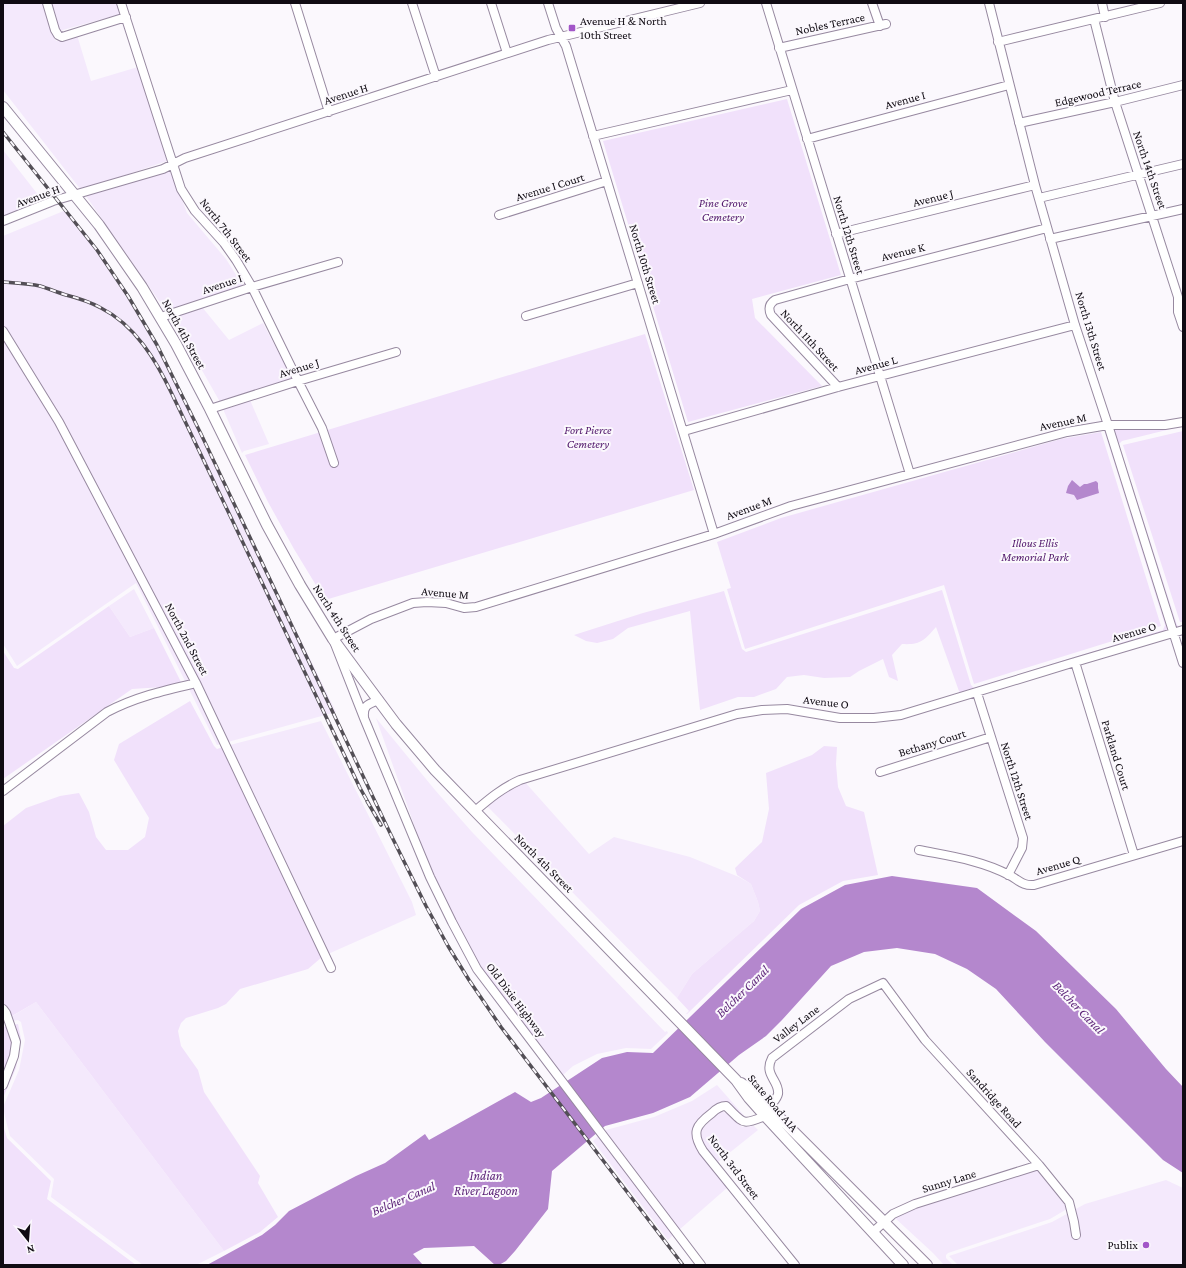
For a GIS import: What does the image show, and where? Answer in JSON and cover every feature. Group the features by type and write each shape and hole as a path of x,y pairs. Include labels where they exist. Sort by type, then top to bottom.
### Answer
{"main road":[{"name":"North 4th Street","path":"3,107 99,226 142,286 210,409 266,525 300,585 333,638 396,724 435,770 475,812 736,1080"},
{"name":"State Road A1A","path":"736,1080 749,1098 767,1112 884,1222 927,1265"},
{"name":"State Road A1A","path":"767,1112 903,1265"}],"street":[{"path":"47,3 55,30 58,35 62,37 126,17"},
{"name":"North 7th Street","path":"121,3 181,189 195,211 224,243 252,287 322,428 334,464"},
{"path":"295,3 329,112"},
{"path":"412,3 436,77"},
{"path":"492,3 507,53"},
{"name":"North 10th Street","path":"548,3 556,28 566,46 714,534"},
{"name":"Avenue H","path":"3,221 54,201 163,169 185,158 507,53 561,37 700,3"},
{"name":"North 12th Street","path":"766,3 910,474"},
{"name":"Nobles Terrace","path":"779,48 883,25 872,3"},
{"name":"North 13th Street","path":"989,3 1035,185 1075,325 1183,663"},
{"path":"1102,3 1105,17"},
{"path":"998,42 1160,3"},
{"name":"North 14th Street","path":"1094,19 1115,102 1178,297 1178,312 1183,327"},
{"name":"Avenue I","path":"807,139 1009,85"},
{"name":"Edgewood Terrace","path":"1019,123 1115,102 1183,85"},
{"path":"593,136 792,90"},
{"path":"1039,198 1183,164"},
{"name":"Avenue I Court","path":"499,215 608,181"},
{"name":"Avenue J","path":"836,234 1035,185"},
{"path":"1050,239 1183,209"},
{"name":"Avenue K","path":"769,307 775,300 1047,228"},
{"name":"Avenue I","path":"160,317 252,287 338,262"},
{"path":"526,316 638,283"},
{"name":"North 11th Street","path":"769,307 770,315 838,388"},
{"name":"Avenue L","path":"684,431 881,376 1075,325"},
{"name":"North 2nd Street","path":"3,331 59,422 196,683 331,968"},
{"name":"Avenue J","path":"210,409 396,352"},
{"name":"Avenue M","path":"333,638 371,619 412,603 446,603 464,608 476,607 714,534 791,506 1067,432 1108,425 1165,425 1183,422"},
{"name":"Avenue O","path":"475,812 499,791 520,780 737,714 762,710 787,709 840,718 874,718 901,715 1183,630"},
{"name":"Old Dixie Highway","path":"333,638 364,718 430,877 477,969 701,1265"},
{"name":"Parkland Court","path":"1075,662 1134,855"},
{"path":"3,791 107,712 128,702 164,690 196,683"},
{"name":"North 12th Street","path":"977,693 1023,838 1022,848 1008,875"},
{"path":"364,718 365,708 367,705 378,700"},
{"name":"Bethany Court","path":"880,772 991,738"},
{"name":"Avenue Q","path":"919,850 955,856 976,862 1008,875 1022,884 1034,885 1183,841"},
{"name":"Valley Lane","path":"767,1112 778,1092 769,1069 769,1064 772,1058 849,998 882,983"},
{"name":"Sandridge Road","path":"882,983 924,1040 1039,1166 1069,1202 1076,1235"},
{"path":"3,1009 16,1042 14,1056 3,1085"},
{"name":"North 3rd Street","path":"767,1112 749,1122 745,1122 741,1121 726,1106 723,1106 700,1121 697,1127 696,1136 703,1151 795,1265"},
{"name":"Sunny Lane","path":"873,1232 893,1214 915,1204 1039,1166"}],"shaded area":[{"path":"3,3 43,3 55,40 57,41 77,35 91,81 138,67 167,161 81,190 3,90"},
{"path":"50,3 118,3 121,14 59,31"},
{"path":"3,150 43,201 3,217"},
{"path":"169,169 187,213 226,259 243,286 166,311 86,196"},
{"path":"66,210 97,250 157,345 336,712 217,745 136,583 17,666 3,644 3,236"},
{"path":"202,307 229,340 263,323 292,378 220,402 178,328 170,318"},
{"path":"250,400 269,444 244,451 242,453 223,409"},
{"path":"134,589 154,628 130,637 109,606"},
{"path":"376,718 435,790 472,832 665,1032 667,1031 668,1033 651,1049 626,1048 597,1054 573,1066 563,1075 480,967 455,920 427,861"},
{"path":"321,721 412,902 416,915 328,954 230,745"},
{"path":"524,781 589,854 614,837 690,857 739,877 751,884 760,911 754,921 692,974 677,998 487,806 505,792"},
{"path":"36,1002 224,1251 196,1265 143,1265 51,1197 54,1179 10,1136 3,1107 19,1070 25,1040 21,1022 18,1020 13,1021 11,1017"},
{"path":"717,1085 747,1119 743,1119 736,1111 714,1106 694,1126 692,1135 695,1145 728,1187 679,1230 604,1132 606,1130 654,1117 692,1101"},
{"path":"722,1111 732,1117 742,1127 754,1126 758,1130 718,1162 701,1141 700,1131 719,1112"},
{"path":"598,1136 673,1235 668,1240 593,1141"},
{"path":"1038,1170 1066,1204 1067,1209 1050,1219 948,1253 946,1258 953,1265 944,1265 895,1218 903,1212"},
{"path":"1166,1180 1183,1188 1183,1265 958,1265 949,1256 1052,1222 1085,1204"}],"green space":[{"name":"Pine Grove Cemetery","path":"787,99 841,275 752,299 755,318 822,386 688,422 603,141"},
{"name":"Fort Pierce Cemetery","path":"645,334 694,490 325,600 268,502 245,455"},
{"path":"1183,426 1122,441 1119,444 1177,625 1183,626 1176,628 1113,429 1165,429"},
{"path":"1106,429 1169,630 960,694 936,627 925,639 918,643 902,644 892,655 898,681 889,677 883,659 850,677 824,678 804,675 787,677 776,689 754,697 738,697 700,710 690,611 628,628 613,639 597,643 586,641 574,635 643,613 724,591 742,649 746,652 942,590 971,685 974,688 1163,630 1165,625 1104,430"},
{"path":"1183,431 1183,622 1180,622 1123,445"},
{"name":"Illous Ellis Memorial Park","path":"1101,432 1161,626 974,684 944,585 745,649 727,589 731,588 717,542 781,518 1061,439"},
{"path":"109,606 130,637 154,628 181,682 163,687 132,689 3,779 3,651 14,668 18,669"},
{"path":"190,701 214,746 217,749 223,747 322,957 308,969 240,989 226,1004 186,1018 181,1023 178,1031 181,1046 198,1070 204,1092 260,1176 258,1183 278,1217 260,1232 224,1251 36,1002 12,1016 3,1003 3,826 26,808 60,796 79,793 89,812 96,837 106,850 128,850 145,837 149,818 114,760 119,744"},
{"path":"824,746 837,747 836,764 838,787 846,806 864,812 878,875 843,881 799,905 686,1014 689,1011 677,998 692,974 754,921 760,911 751,884 737,875 735,868 762,842 769,809 766,773 812,755"},
{"path":"18,1024 21,1039 16,1068 3,1098 3,1027"},
{"path":"3,1125 7,1138 51,1181 47,1199 136,1265 3,1265"}],"water":[{"path":"1072,480 1080,487 1084,484 1096,481 1098,483 1099,493 1077,500 1074,495 1066,493"},
{"name":"Indian River Lagoon","path":"892,876 977,888 1036,931 1116,1009 1183,1087 1183,1173 1163,1160 1045,1042 996,989 967,969 935,954 897,948 864,952 831,966 766,1036 739,1055 690,1097 653,1113 605,1126 552,1171 548,1209 515,1251 506,1261 499,1265 495,1265 474,1246 424,1248 413,1254 423,1265 207,1265 262,1235 289,1211 356,1176 385,1163 425,1134 429,1140 515,1092 531,1102 541,1098 602,1058 627,1052 653,1053 801,909 845,885"}],"railway":[{"path":"3,132 97,250 128,296 157,345 201,434 390,833 426,906 448,946 501,1027 683,1265"},
{"path":"3,282 40,286 84,300 97,306 113,315 124,324 151,356 172,394 369,804"},
{"path":"367,801 381,825"}],"place":[{"name":"Avenue H & North 10th Street","path":"572,28"},
{"name":"Publix","path":"1146,1245"}],"water label":[{"name":"Belcher Canal","path":"742,991"},
{"name":"Belcher Canal","path":"1079,1007"},
{"name":"Belcher Canal","path":"403,1198"}]}
